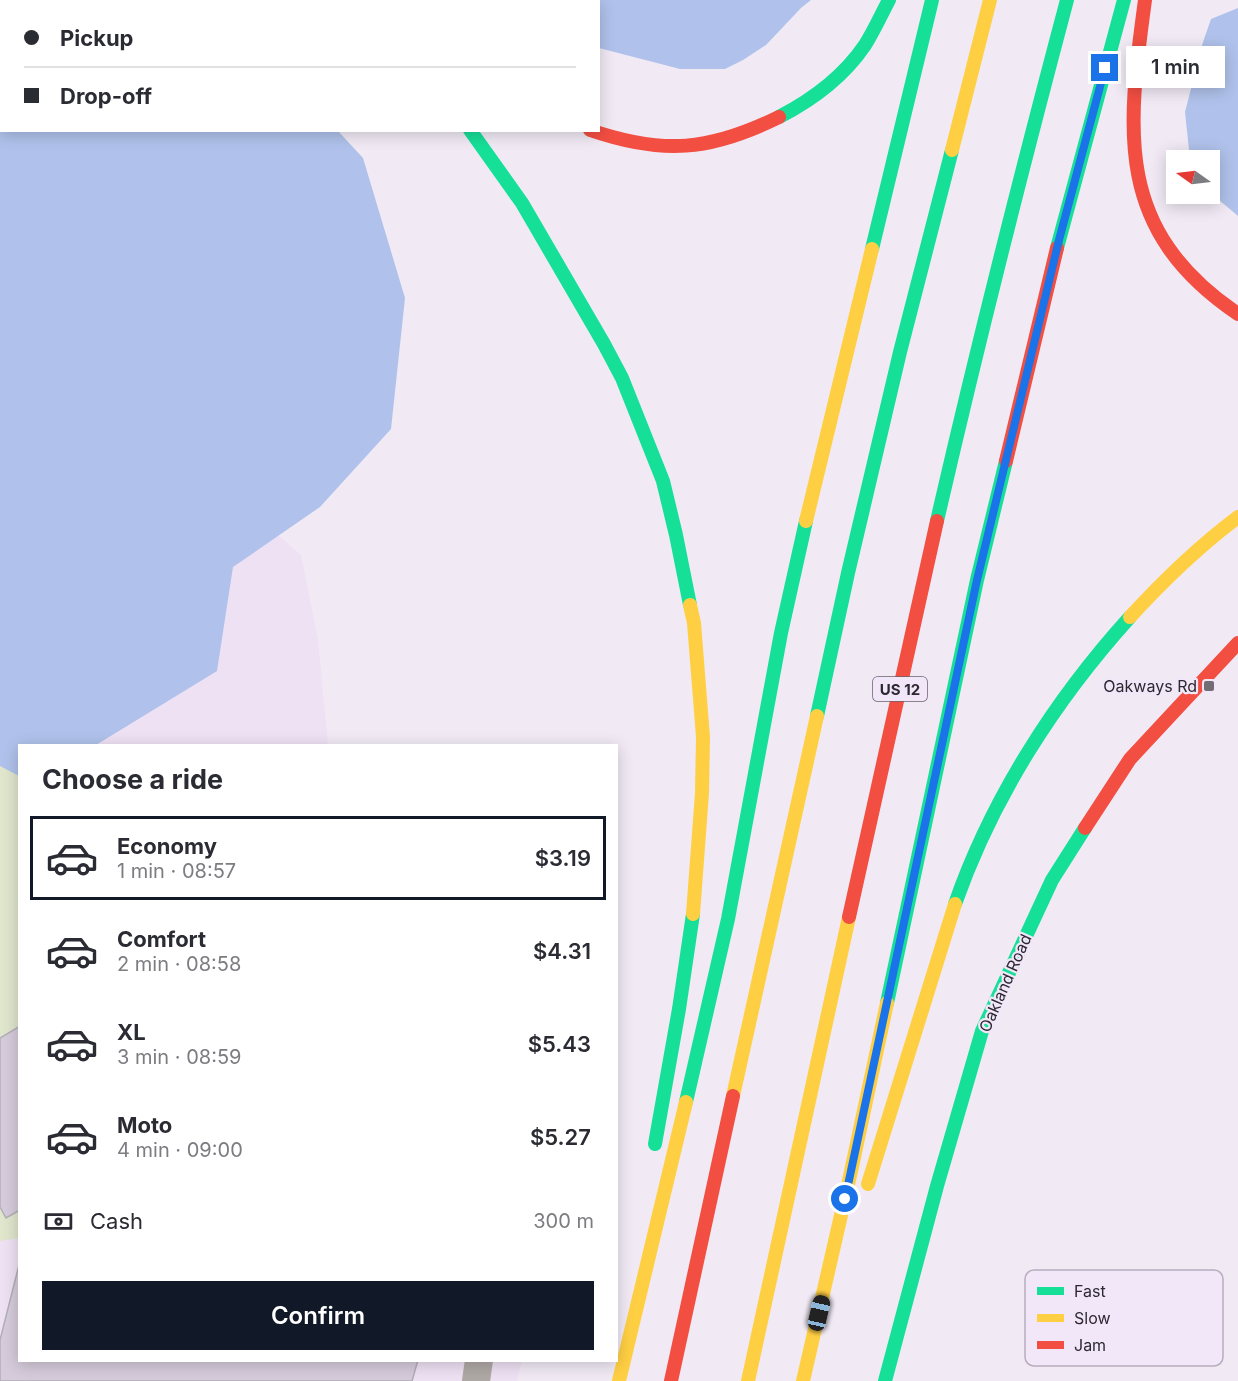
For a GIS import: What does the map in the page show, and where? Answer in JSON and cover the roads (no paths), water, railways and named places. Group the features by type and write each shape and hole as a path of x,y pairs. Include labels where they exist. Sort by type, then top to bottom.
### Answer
{"main road":[{"path":"595,132 638,144 696,146 756,128 796,109 822,91 842,72 860,53 889,0"},
{"path":"619,1381 672,1165 728,919 778,644 804,529 932,0"},
{"path":"671,1381 848,573 900,351 990,0"},
{"name":"US 12","path":"748,1381 934,534 969,385 1067,0"},
{"path":"805,1381 980,569 1059,240 1124,0"},
{"path":"1145,0 1136,66 1133,122 1134,154 1145,202 1156,229 1173,256 1212,297 1238,314"},
{"path":"471,132 522,203 622,378 663,481 694,623 703,737 698,853 692,921 654,1152"},
{"path":"863,1199 960,889 1001,798 1052,715 1122,625 1200,546 1238,517"},
{"name":"Oakland Road","path":"885,1381 937,1186 982,1031 1048,888 1130,759 1238,643"},
{"path":"805,1381 846,1256"},
{"path":"618,1342 631,1274"},
{"path":"611,1381 615,1362"}],"street":[{"path":"476,1381 479,1362"}],"water":[{"path":"600,0 811,0 766,45 743,60 725,69 680,69 600,48"},
{"path":"1238,8 1238,216 1220,201 1220,150 1189,150 1185,112 1211,19"},
{"path":"0,132 339,132 363,158 405,298 391,429 320,507 233,567 217,671 98,744 18,744 18,775 0,766"}],"place":[{"name":"Oakways Rd","path":"1209,686"}]}
